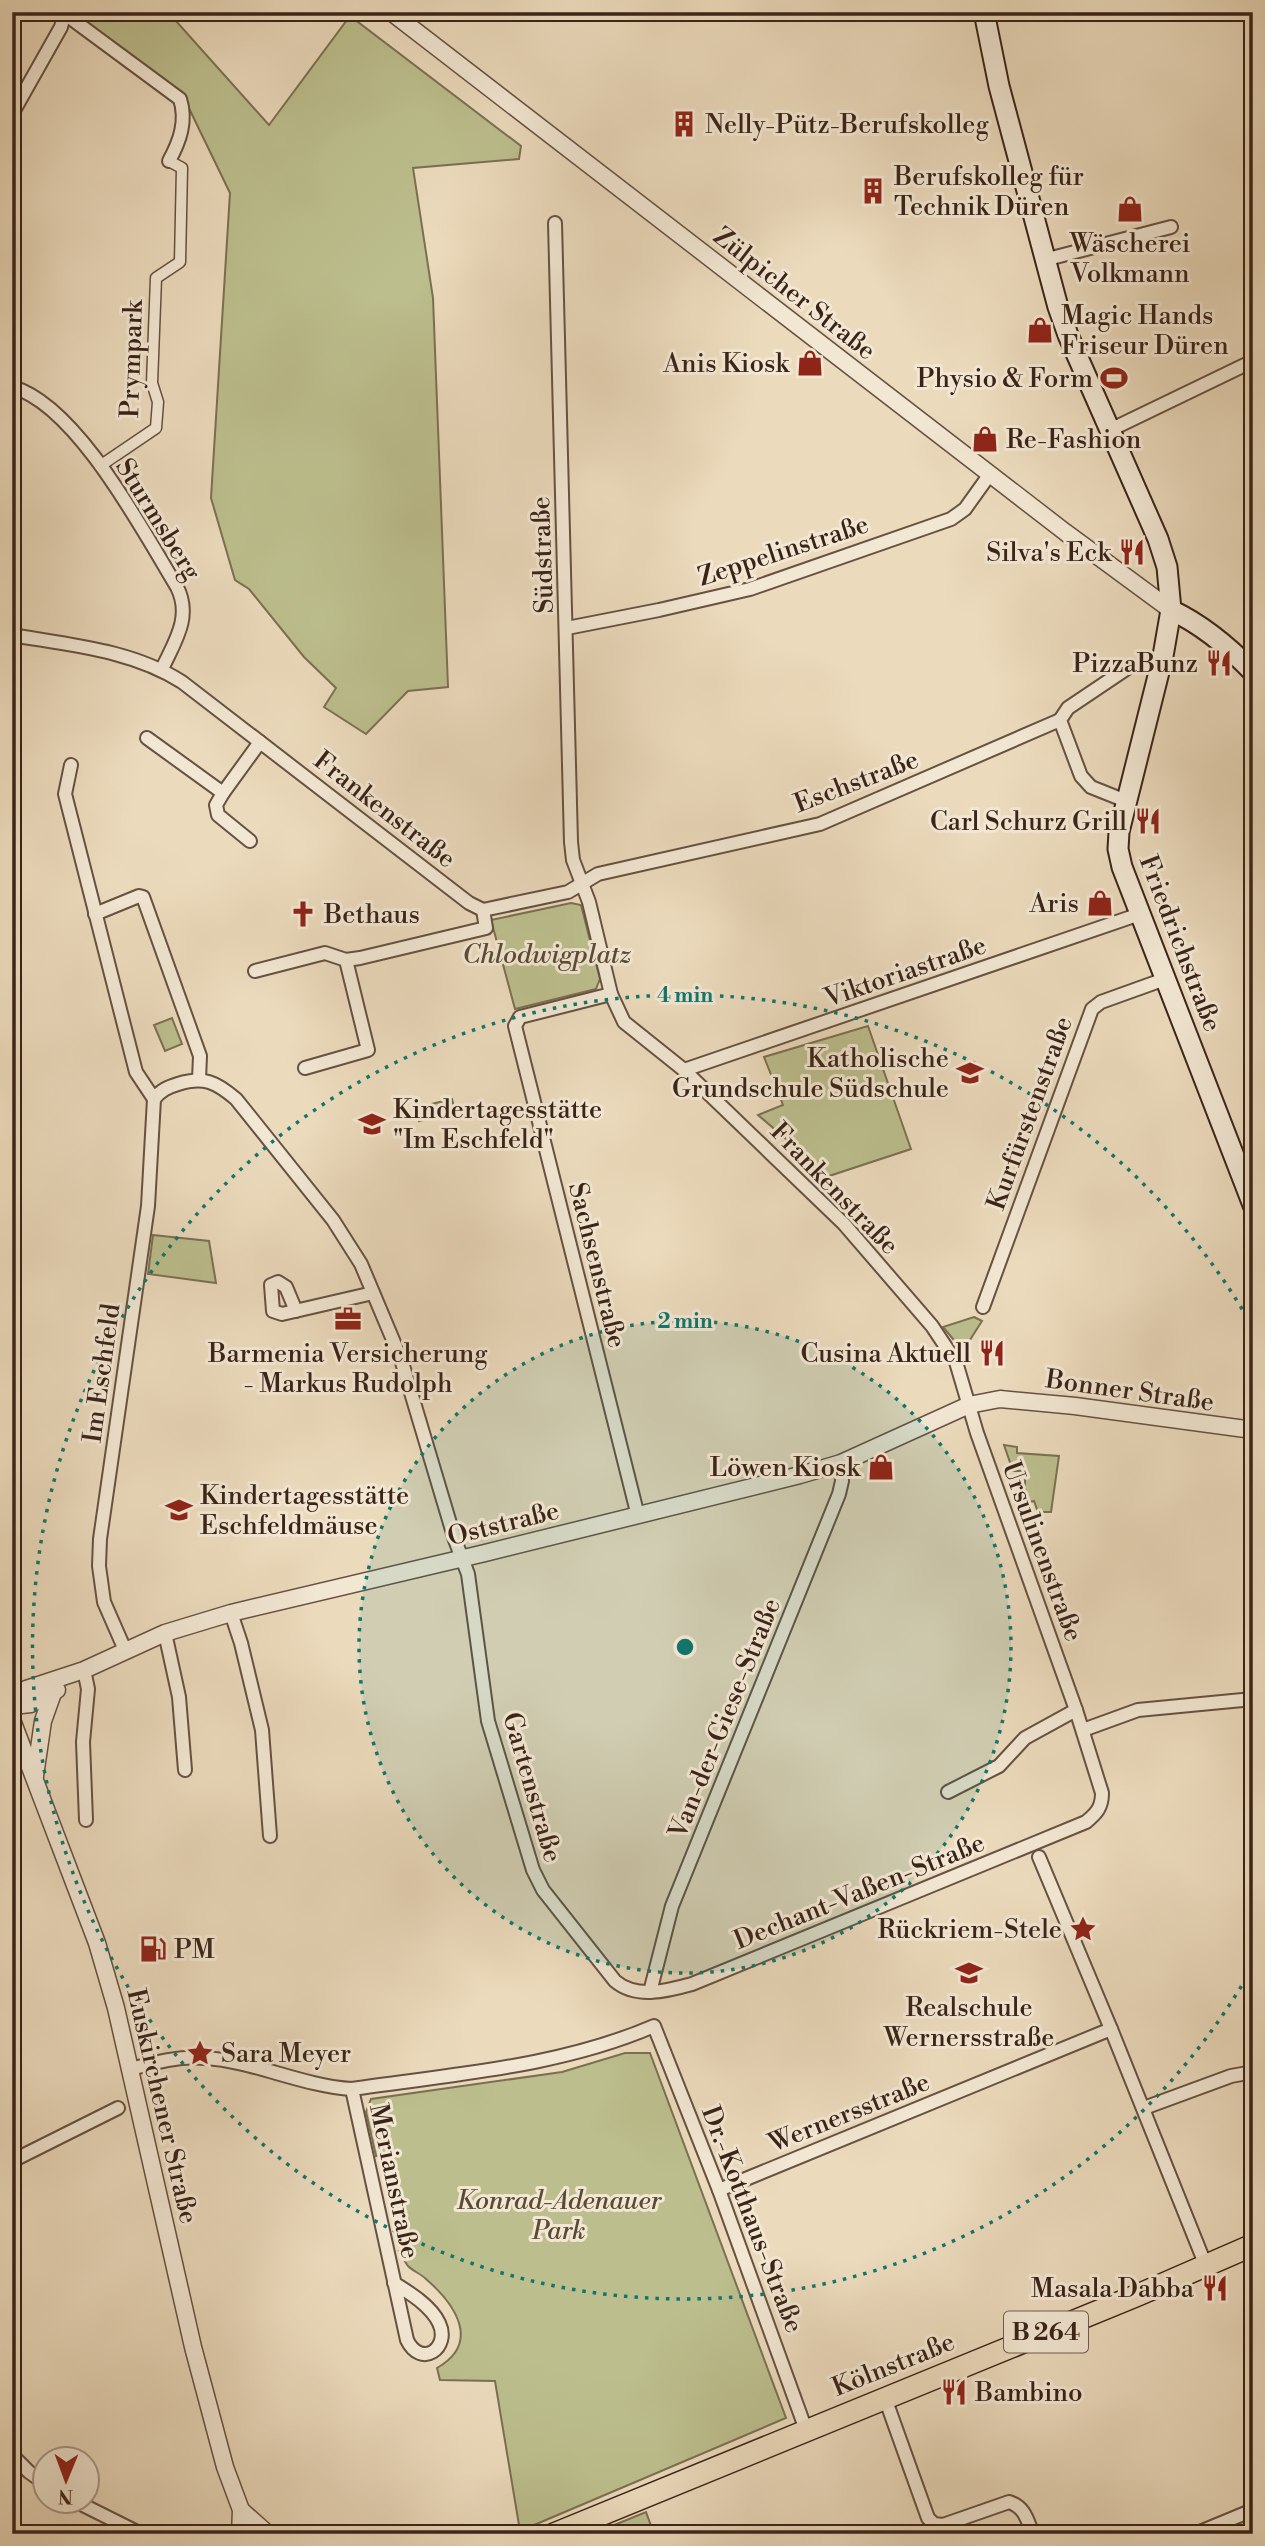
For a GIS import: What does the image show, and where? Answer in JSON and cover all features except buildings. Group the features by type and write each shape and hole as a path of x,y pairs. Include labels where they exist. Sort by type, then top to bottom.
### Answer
{"main road":[{"name":"Friedrichstraße","path":"984,12 999,86 1044,260 1068,335 1165,557 1171,610 1163,656 1126,801 1118,849 1122,867 1253,1205"},
{"path":"1171,610 1202,626 1253,672"},
{"name":"Kölnstraße","path":"554,2534 1253,2245"}],"street":[{"name":"Zülpicher Straße","path":"391,12 990,474 1171,610"},
{"path":"12,114 58,34 65,13"},
{"name":"Prympark","path":"65,13 180,99 184,112 180,142 170,161 182,168 180,262 156,278 152,383 158,402 156,428 100,466"},
{"name":"Südstraße","path":"555,223 571,842 580,884"},
{"path":"1044,260 1171,227"},
{"path":"1110,430 1253,361"},
{"name":"Sturmsberg","path":"12,387 33,394 51,407 66,423 114,484 182,597 184,621 162,669"},
{"name":"Zeppelinstraße","path":"567,628 750,589 951,519 965,509 990,474"},
{"name":"Frankenstraße","path":"12,635 94,649 162,669 182,681 469,903 483,910"},
{"name":"Eschstraße","path":"580,884 598,874 820,824 1060,720 1068,708 1129,667"},
{"path":"1060,720 1081,776 1091,787 1126,801"},
{"path":"147,738 223,793"},
{"path":"250,841 218,815 216,805 260,742"},
{"path":"71,765 65,794 136,1072 154,1099 167,1088 199,1079 224,1089 253,1118 333,1220 361,1264 401,1359 462,1559"},
{"path":"255,971 325,953 346,960 486,928 483,910 568,892 580,884 589,902 611,994"},
{"path":"95,914 139,896 143,897 200,1056 199,1079"},
{"name":"Viktoriastraße","path":"684,1070 1140,914"},
{"path":"305,1068 368,1050 346,960"},
{"name":"Kurfürstenstraße","path":"983,1307 1092,1009 1101,1002 1165,979"},
{"name":"Frankenstraße","path":"611,994 624,1022 684,1070 815,1194 932,1326 956,1362 969,1405"},
{"name":"Sachsenstraße","path":"611,994 520,1017 515,1026 638,1516"},
{"name":"Im Eschfeld","path":"125,1650 104,1602 99,1566 100,1539 149,1198 154,1099"},
{"path":"296,1311 373,1293"},
{"name":"Bonner Straße","path":"969,1405 1000,1399 1253,1430"},
{"name":"Oststraße","path":"12,1703 26,1689 84,1670 165,1633 230,1613 638,1516 841,1463 969,1405"},
{"name":"Ursulinenstraße","path":"969,1405 976,1433 1083,1730 1102,1793 1102,1804 1095,1814"},
{"name":"Van-der-Giese-Straße","path":"650,1992 673,1906 839,1494 842,1481 841,1463"},
{"name":"Gartenstraße","path":"462,1559 468,1574 488,1721 533,1870 543,1890 615,1981 623,1988 634,1991"},
{"path":"230,1613 241,1643 261,1730 270,1836"},
{"path":"165,1633 180,1697 185,1770"},
{"path":"84,1670 88,1689 83,1742 86,1819"},
{"name":"Oststraße","path":"12,1703 31,1704 53,1693 84,1670"},
{"path":"34,1779 43,1721 53,1693"},
{"path":"1083,1730 1138,1710 1253,1699"},
{"path":"948,1792 999,1766 1025,1738 1076,1710"},
{"name":"Euskirchener Straße","path":"12,1720 97,1943 131,2069 198,2369 225,2467 241,2510 240,2534"},
{"name":"Dechant-Vaßen-Straße","path":"634,1991 650,1992 692,1984 1075,1827 1095,1814"},
{"path":"1039,1857 1144,2108 1206,2266"},
{"name":"Dr.-Kotthaus-Straße","path":"352,2089 560,2058 607,2045 654,2026 719,2190 806,2430"},
{"name":"Wernersstraße","path":"719,2190 1111,2029"},
{"path":"131,2069 170,2058 206,2058 274,2072 325,2087 352,2089"},
{"path":"1144,2108 1231,2076 1253,2072"},
{"name":"Merianstraße","path":"352,2089 394,2283 407,2340 411,2350 418,2354 435,2351 440,2343 442,2330 438,2320 418,2300 394,2283"},
{"path":"12,2161 118,2108"},
{"path":"885,2398 928,2518 934,2524 943,2525 1009,2502 1018,2505 1024,2512 1033,2534"},
{"path":"12,2455 32,2474"},
{"name":"Euskirchener Straße","path":"241,2510 268,2534"},
{"path":"1195,2534 1253,2510"},
{"path":"100,2514 141,2534"}],"green space":[{"path":"75,12 168,12 269,125 350,16 521,146 519,159 413,168 433,298 448,687 408,691 366,734 324,707 336,688 304,657 249,589 235,580 211,498 230,193 184,98 74,19"},
{"name":"Chlodwigplatz","path":"571,903 581,905 600,979 596,989 515,1009 491,920"},
{"path":"172,1018 182,1044 165,1051 154,1025"},
{"path":"868,1026 911,1149 829,1176 758,1115 783,1105 764,1057"},
{"path":"452,1099 455,1112 419,1121 415,1108"},
{"path":"153,1235 209,1241 216,1283 148,1274"},
{"path":"974,1317 982,1321 963,1351 943,1327"},
{"path":"1004,1445 1017,1447 1017,1453 1059,1456 1051,1512 1038,1512 1034,1501 1030,1502 1025,1489 1025,1471 1013,1471"},
{"name":"Konrad-Adenauer Park","path":"625,2053 650,2053 786,2418 520,2531 495,2381 440,2380 437,2368 450,2358 458,2347 461,2336 459,2324 447,2300 424,2277 408,2266 399,2251 411,2248 390,2153 376,2156 366,2112 371,2099 562,2072"},
{"path":"646,2512 654,2534 592,2534"}],"place":[{"name":"Nelly-Pütz-Berufskolleg","path":"684,124"},
{"name":"Berufskolleg für Technik Düren","path":"873,191"},
{"name":"Wäscherei Volkmann","path":"1130,209"},
{"name":"Magic Hands Friseur Düren","path":"1040,330"},
{"name":"Anis Kiosk","path":"810,363"},
{"name":"Physio & Form","path":"1114,378"},
{"name":"Re-Fashion","path":"985,439"},
{"name":"Silva's Eck","path":"1132,552"},
{"name":"PizzaBunz","path":"1219,663"},
{"name":"Carl Schurz Grill","path":"1148,821"},
{"name":"Aris","path":"1100,903"},
{"name":"Bethaus","path":"303,914"},
{"name":"Katholische Grundschule Südschule","path":"970,1073"},
{"name":"Kindertagesstätte \"Im Eschfeld\"","path":"372,1124"},
{"name":"Barmenia Versicherung - Markus Rudolph","path":"348,1319"},
{"name":"Cusina Aktuell","path":"992,1353"},
{"name":"Löwen Kiosk","path":"881,1467"},
{"name":"Kindertagesstätte Eschfeldmäuse","path":"179,1510"},
{"name":"Rückriem-Stele","path":"1083,1929"},
{"name":"PM","path":"153,1949"},
{"name":"Realschule Wernersstraße","path":"969,1973"},
{"name":"Sara Meyer","path":"200,2053"},
{"name":"Masala Dabba","path":"1215,2288"},
{"name":"Bambino","path":"954,2392"}]}
